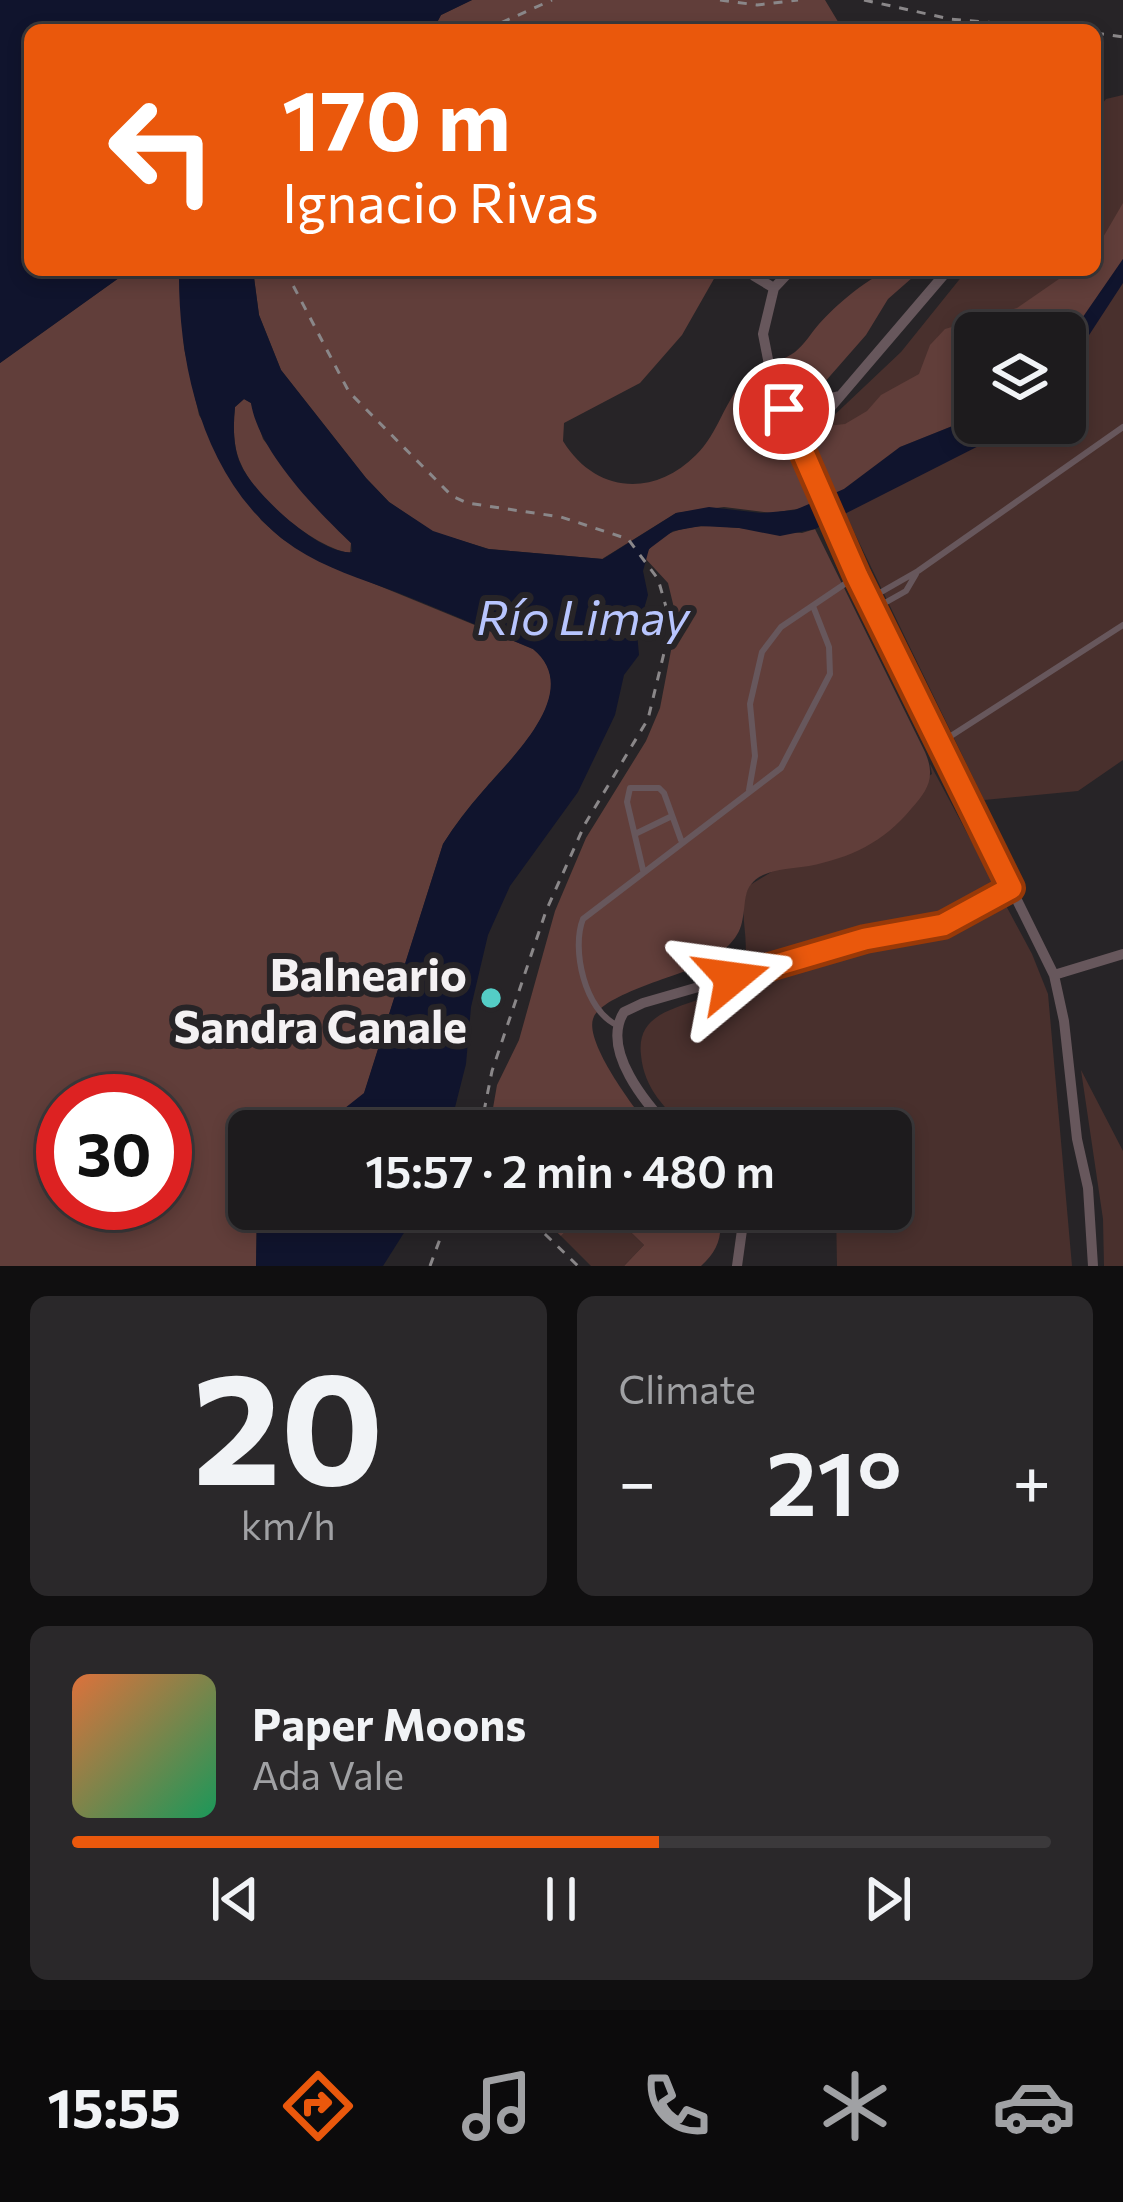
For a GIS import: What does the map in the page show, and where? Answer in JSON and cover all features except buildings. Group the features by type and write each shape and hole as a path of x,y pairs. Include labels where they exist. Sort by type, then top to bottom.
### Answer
{"street":[{"path":"754,276 774,287"},
{"path":"785,276 774,287 763,334 764,356 784,409 857,576 1054,974 1088,1187 1093,1266"},
{"path":"801,442 943,276"},
{"path":"784,409 839,396"},
{"path":"654,1110 637,1091 617,1039 617,1024 624,1012 865,939 943,925 1011,888"},
{"path":"1054,974 1123,953"},
{"path":"737,1266 740,1230"}],"lane":[{"path":"871,604 906,591 918,571 1123,427"},
{"path":"749,790 754,756 750,704 762,652 781,627 857,576"},
{"path":"617,1024 604,1019 593,1003 577,935 584,919 781,768 830,674 829,647 813,605"},
{"path":"940,743 1123,626"},
{"path":"643,870 626,794 630,788 658,788 681,841"},
{"path":"635,834 672,816"}],"path":[{"path":"498,24 552,0"},
{"path":"720,0 767,5 797,0"},
{"path":"864,0 950,19 1007,24"},
{"path":"288,276 349,392 452,496 462,502 561,517 632,542 662,588 670,624 650,715 585,824 546,910 492,1071 484,1110"},
{"path":"430,1266 443,1230"},
{"path":"541,1230 578,1266"}],"shaded area":[{"path":"472,0 825,0 839,24 436,24 441,15"},
{"path":"1123,95 1123,760 1078,791 984,800 809,439 901,352 962,276 1101,276 1101,105 1106,99"},
{"path":"1123,203 1123,259 1086,313 1003,312 1017,308 1063,276 1101,276 1101,241"},
{"path":"122,276 179,276 184,348 199,415 261,520 321,562 533,649 547,666 551,684 538,723 443,844 364,1094 343,1110 228,1110 228,1230 257,1230 256,1266 0,1266 0,363"},
{"path":"254,276 716,276 682,335 640,383 564,423 563,441 576,458 591,471 625,484 662,478 696,455 747,378 795,352 834,309 875,277 914,276 888,299 866,335 802,408 801,417 809,428 845,424 867,411 881,395 919,374 930,345 954,326 954,425 900,447 844,489 809,507 772,513 724,507 676,513 602,559 489,549 433,532 389,502 281,370 259,315"},
{"path":"244,399 251,403 263,439 351,543 350,553 304,532 272,506 248,477 234,436 235,407"},
{"path":"694,527 802,533 815,529 925,752 928,783 901,821 865,847 756,879 748,889 737,935 718,954 599,1010 593,1019 597,1044 637,1110 493,1110 497,1085 519,1040 555,911 586,838 646,741 660,708 674,608 668,583 644,557 657,541"},
{"path":"930,764 1032,954 1048,994 1072,1266 837,1266 836,1230 912,1230 912,1110 669,1110 643,1067 642,1036 650,1023 711,995 738,974 746,952 744,907 750,885 932,774"},
{"path":"1081,1070 1123,1151 1123,1266 1104,1266 1103,1219"},
{"path":"567,1230 629,1230 644,1245 624,1266 591,1266 561,1236"},
{"path":"629,1230 720,1230 712,1254 701,1266 624,1266 644,1245"}],"water":[{"path":"0,0 472,0 441,15 436,24 24,24 24,276 122,276 0,363"},
{"path":"1123,259 1123,283 1086,340 1086,313"},
{"name":"Río Limay","path":"179,276 254,276 259,315 281,370 389,502 433,531 488,549 603,559 676,513 709,507 761,513 795,510 844,489 900,447 954,425 954,444 983,444 815,529 780,536 701,526 673,531 649,549 643,571 648,595 637,633 639,655 624,675 615,715 578,792 510,886 488,935 454,1110 343,1110 364,1093 443,844 538,723 551,684 547,666 533,649 344,573 295,548 264,523 219,460 192,387","holes":["244,399 251,403 265,440 306,497 351,543 352,552 339,551 307,534 248,477 234,437 235,407"]},
{"path":"257,1230 406,1230 383,1266 256,1266"}],"place":[{"name":"Balneario Sandra Canale","path":"491,998"}],"route":[{"path":"732,978 865,939 943,925 1011,888 857,576 784,409"}]}
